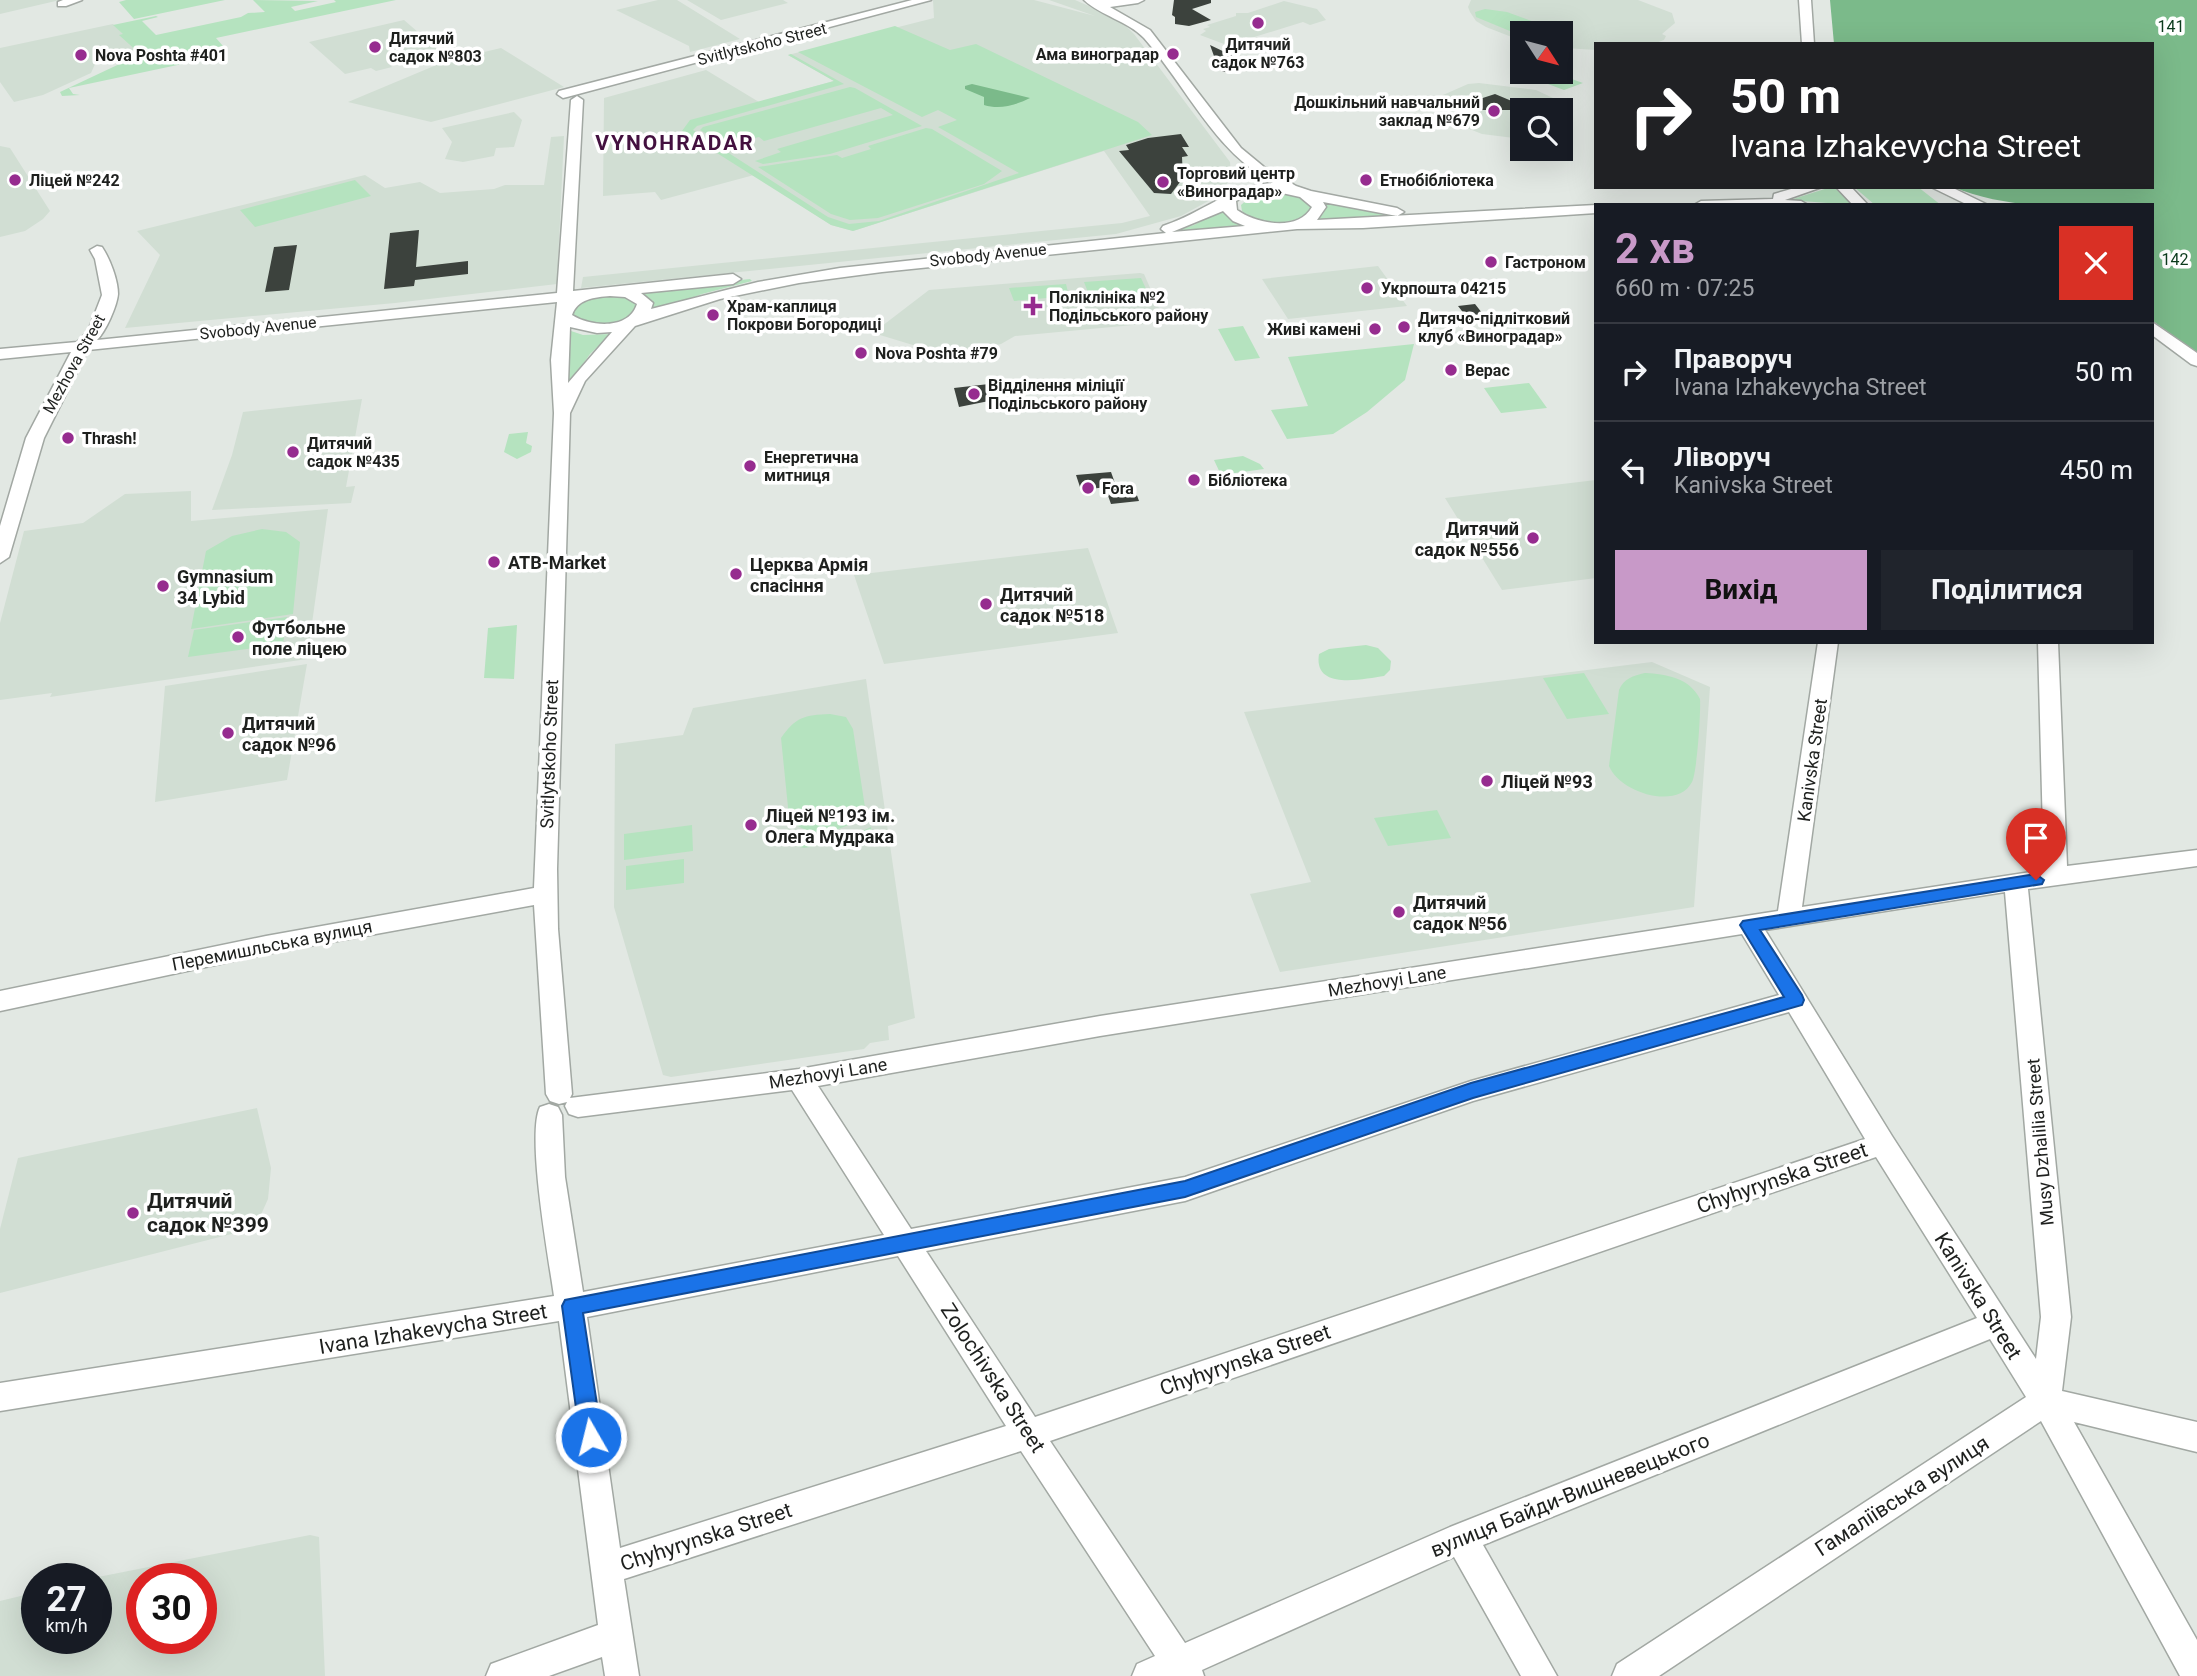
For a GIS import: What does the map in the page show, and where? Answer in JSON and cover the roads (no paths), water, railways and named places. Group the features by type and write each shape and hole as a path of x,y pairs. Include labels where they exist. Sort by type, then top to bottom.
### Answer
{"street":[{"path":"62,4 76,0"},
{"name":"Svitlytskoho Street","path":"577,104 562,99 598,86 925,0"},
{"path":"1805,0 1808,42"},
{"path":"1092,1 1143,12"},
{"path":"1092,1 1143,12 1236,151 1259,170 1317,204 1318,211 1308,221 1294,225"},
{"name":"Svitlytskoho Street","path":"598,86 577,104 563,296 558,395 562,413 545,894 562,1105 549,1139 556,1205 595,1461 606,1569 622,1676"},
{"path":"1236,151 1239,174 1228,208 1238,219 1252,224 1278,227"},
{"name":"Svobody Avenue","path":"1127,241 1192,221 1242,192 1265,187 1301,193"},
{"path":"1755,202 1807,189"},
{"path":"1845,189 1859,203"},
{"path":"1930,189 1947,203"},
{"path":"1943,189 1976,203"},
{"path":"1301,193 1363,207 1460,217"},
{"path":"1743,203 1770,203"},
{"path":"1294,225 1363,224 1594,209"},
{"name":"Svobody Avenue","path":"0,354 800,272 848,270 1294,225"},
{"name":"Mezhova Street","path":"0,557 35,438 82,346 95,333 110,295 102,259 97,250"},
{"name":"Svobody Avenue","path":"517,303 564,315 577,326 591,329 616,327 694,300 848,270"},
{"path":"564,315 572,303 604,292 627,292 643,300 646,307 634,320"},
{"name":"Svitlytskoho Street","path":"562,413 578,379 634,320"},
{"path":"2154,328 2197,360"},
{"name":"Kanivska Street","path":"1789,918 1828,644"},
{"path":"2048,644 2056,876"},
{"name":"Mezhovyi Lane","path":"562,1105 799,1079 1100,1026 2056,876 2196,861"},
{"name":"Musy Dzhalilia Street","path":"2016,883 2056,1317 2046,1401"},
{"name":"Перемишльська вулиця","path":"0,1001 266,945 545,894"},
{"name":"Kanivska Street","path":"1748,925 1882,1144 2046,1401 2197,1673"},
{"name":"Ivana Izhakevycha Street","path":"0,1397 572,1306 1185,1189 1471,1091 1796,1000"},
{"name":"Zolochivska Street","path":"799,1079 1028,1434 1184,1669"},
{"name":"Chyhyrynska Street","path":"606,1569 1028,1434 1882,1144"},
{"name":"вулиця Байди-Вишневецького","path":"1149,1676 1184,1669 1461,1538 1995,1324"},
{"path":"2046,1401 2197,1437"},
{"name":"Гамаліївська вулиця","path":"1629,1676 2046,1401"},
{"path":"1461,1538 1540,1676"},
{"path":"503,1676 615,1636"}],"place":[{"name":"Дитячий садок №763","path":"1258,23"},
{"name":"Дитячий садок №803","path":"375,47"},
{"name":"Ама виноградар","path":"1173,54"},
{"name":"Nova Poshta #401","path":"81,55"},
{"name":"Дошкільний навчальний заклад №679","path":"1494,111"},
{"name":"Ліцей №242","path":"15,180"},
{"name":"Етнобібліотека","path":"1366,180"},
{"name":"Торговий центр «Виноградар»","path":"1163,182"},
{"name":"Гастроном","path":"1491,262"},
{"name":"Укрпошта 04215","path":"1367,288"},
{"name":"Поліклініка №2 Подільського району","path":"1033,306"},
{"name":"Храм-каплиця Покрови Богородиці","path":"713,315"},
{"name":"Дитячо-підлітковий клуб «Виноградар»","path":"1404,327"},
{"name":"Живі камені","path":"1375,329"},
{"name":"Nova Poshta #79","path":"861,353"},
{"name":"Верас","path":"1451,370"},
{"name":"Відділення міліції Подільського району","path":"974,394"},
{"name":"Thrash!","path":"68,438"},
{"name":"Дитячий садок №435","path":"293,452"},
{"name":"Енергетична митниця","path":"750,466"},
{"name":"Бібліотека","path":"1194,480"},
{"name":"Fora","path":"1088,488"},
{"name":"Дитячий садок №556","path":"1533,538"},
{"name":"ATB-Market","path":"494,562"},
{"name":"Церква Армія спасіння","path":"736,574"},
{"name":"Gymnasium 34 Lybid","path":"163,586"},
{"name":"Дитячий садок №518","path":"986,604"},
{"name":"Футбольне поле ліцею","path":"238,637"},
{"name":"Дитячий садок №96","path":"228,733"},
{"name":"Ліцей №93","path":"1487,781"},
{"name":"Ліцей №193 ім. Олега Мудрака","path":"751,825"},
{"name":"Дитячий садок №56","path":"1399,912"},
{"name":"Дитячий садок №399","path":"133,1213"}],"district":[{"name":"VYNOHRADAR","path":"675,143"}],"park label":[{"name":"141","path":"2171,26"},
{"name":"142","path":"2175,259"}]}
